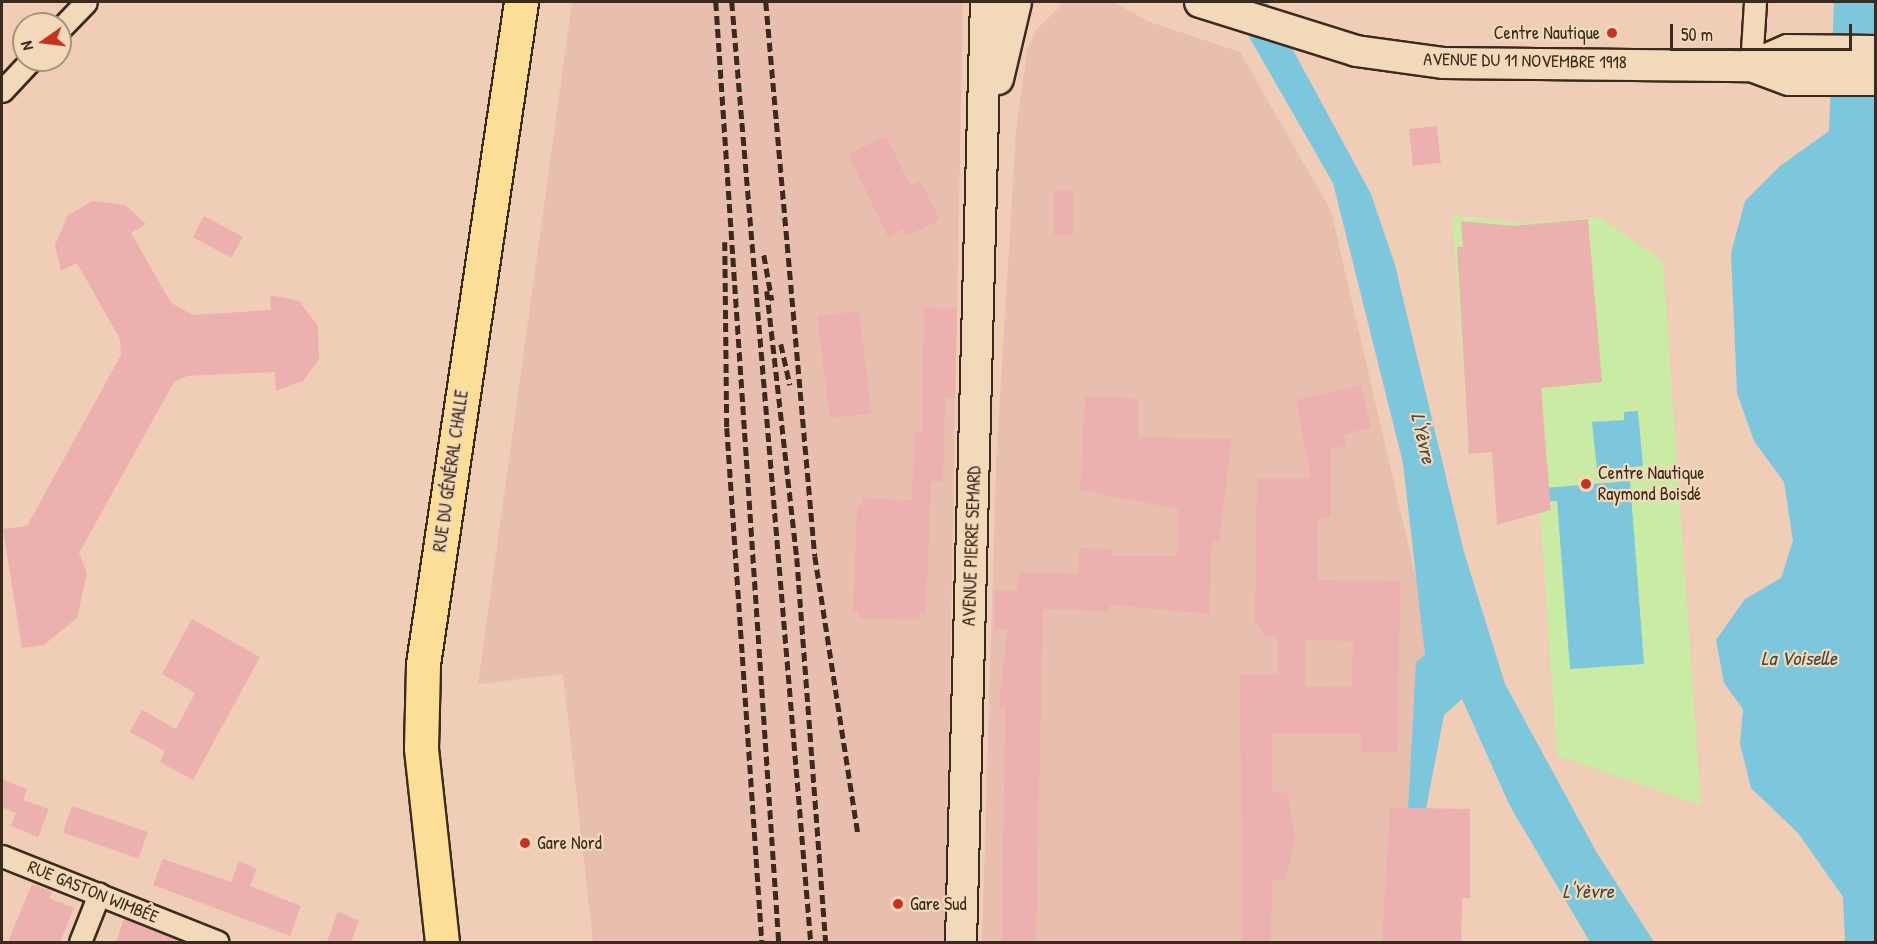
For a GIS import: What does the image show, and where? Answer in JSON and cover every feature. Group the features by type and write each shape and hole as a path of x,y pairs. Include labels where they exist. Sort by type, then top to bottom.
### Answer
{"main road":[{"name":"RUE DU GÉNÉRAL CHALLE","path":"442,942 422,758 423,664 521,2"},
{"name":"AVENUE PIERRE SEMARD","path":"961,942 985,149 986,2"},
{"name":"AVENUE PIERRE SEMARD","path":"985,149 1016,2"},
{"name":"AVENUE DU 11 NOVEMBRE 1918","path":"1211,6 1356,51 1444,63 1751,66 1789,80 1875,80"},
{"name":"AVENUE DU 11 NOVEMBRE 1918","path":"1751,66 1788,50 1875,51"}],"street":[{"path":"72,17 86,2"},
{"path":"1751,66 1755,2"},
{"path":"2,91 20,72"},
{"name":"RUE GASTON WIMBÉE","path":"2,856 218,942"},
{"path":"80,942 99,894"}],"shaded area":[{"path":"572,2 963,2 945,942 593,942 563,674 478,684"},
{"path":"1065,2 1113,2 1150,22 1240,52 1331,211 1425,617 1425,655 1416,662 1408,808 1470,809 1470,898 1462,898 1461,942 982,942 996,465 1016,130 1027,51 1036,30"}],"green space":[{"name":"Centre Nautique Raymond Boisdé","path":"1452,215 1524,223 1600,217 1663,261 1701,805 1557,756 1540,514 1497,525 1492,452 1469,454"}],"water":[{"name":"L'Yèvre","path":"1229,2 1267,2 1371,194 1395,265 1464,552 1505,684 1597,853 1654,942 1590,942 1510,806 1462,699 1444,715 1426,809 1408,808 1416,662 1425,655 1403,463 1333,183"},
{"name":"La Voiselle","path":"1834,2 1875,2 1875,942 1845,942 1843,897 1798,833 1751,788 1740,744 1743,709 1724,683 1716,640 1745,599 1781,578 1793,541 1784,482 1754,441 1737,393 1731,253 1745,201 1780,166 1829,131"},
{"path":"1638,411 1643,466 1597,470 1592,422 1624,420 1624,412"},
{"path":"1630,481 1644,664 1570,669 1557,501 1544,501 1543,488"}],"building":[{"path":"1437,126 1441,163 1413,166 1409,129"},
{"path":"886,136 910,185 920,180 940,220 906,236 903,229 888,237 848,154"},
{"path":"1054,190 1073,190 1073,235 1054,235"},
{"path":"93,201 125,205 146,224 131,233 171,303 193,315 271,310 270,295 299,301 318,326 319,359 303,381 276,391 275,372 187,376 174,382 79,553 87,573 77,618 44,645 22,648 3,529 27,526 121,355 120,339 77,263 61,271 55,245 68,215"},
{"path":"204,216 243,237 232,258 193,237"},
{"path":"1588,219 1602,382 1541,388 1551,510 1497,525 1492,452 1469,454 1457,247 1463,247 1461,221 1514,226"},
{"path":"924,307 957,308 955,398 945,398 943,482 931,481 926,613 919,613 919,620 859,618 859,611 853,611 857,505 863,505 863,498 912,500 914,432 922,432"},
{"path":"859,311 872,413 830,418 817,316"},
{"path":"1361,385 1371,428 1344,434 1347,446 1331,449 1331,518 1318,518 1318,580 1400,581 1398,752 1361,752 1361,733 1272,733 1272,792 1287,793 1296,839 1285,880 1272,880 1271,942 1242,942 1240,675 1278,674 1278,637 1266,637 1255,620 1257,478 1311,478 1296,400","holes":["1306,640 1353,641 1352,686 1305,687"]},
{"path":"1085,397 1138,398 1138,437 1232,439 1219,542 1212,542 1209,614 1110,605 1110,611 1043,609 1036,942 1002,942 1005,707 999,707 1007,629 994,629 995,590 1017,590 1018,573 1078,574 1079,548 1112,549 1111,556 1177,556 1178,509 1080,490"},
{"path":"192,619 260,657 193,780 160,762 165,751 130,732 142,710 176,729 195,693 162,674"},
{"path":"2,779 27,789 23,800 49,809 38,837 11,826 16,813 2,807"},
{"path":"72,806 148,832 139,859 63,832"},
{"path":"1390,808 1470,809 1470,898 1462,897 1461,942 1382,942"},
{"path":"163,859 231,882 239,861 257,869 250,886 301,906 290,936 153,885"},
{"path":"32,884 52,891 49,898 74,908 60,942 8,942"},
{"path":"338,911 359,921 351,942 327,942"},
{"path":"124,919 181,941 181,942 116,942"}],"railway":[{"path":"716,2 779,942"},
{"path":"732,2 811,942"},
{"path":"766,2 815,556 858,833"},
{"path":"725,242 727,428 762,942"},
{"path":"764,255 772,300"},
{"path":"767,291 797,558 826,942"},
{"path":"781,344 790,385"}],"place":[{"name":"Centre Nautique","path":"1612,33"},
{"name":"Centre Nautique Raymond Boisdé","path":"1586,484"},
{"name":"Gare Nord","path":"525,843"},
{"name":"Gare Sud","path":"898,904"}]}
